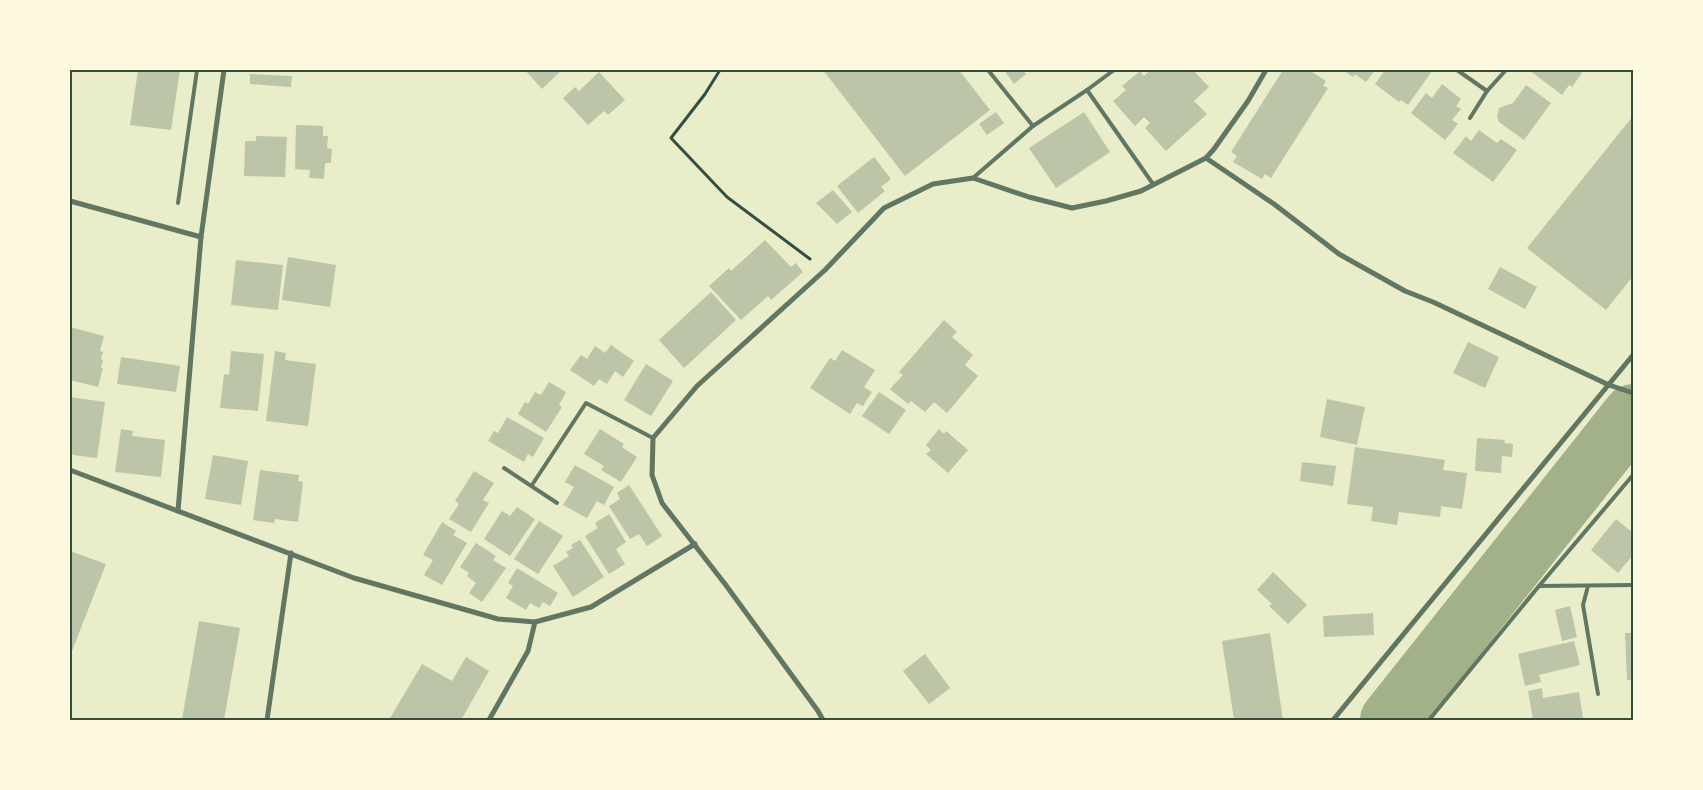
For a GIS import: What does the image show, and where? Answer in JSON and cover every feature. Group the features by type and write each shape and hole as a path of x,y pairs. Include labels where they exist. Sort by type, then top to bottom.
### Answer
{"street":[{"path":"178,511 201,237 224,70"},
{"path":"823,720 695,544 662,504 652,474 653,438 697,386 826,270 884,208 932,184 973,178 1029,197 1072,208 1141,191 1206,158 1242,109 1266,70"},
{"path":"1206,158 1274,204 1339,254 1405,290 1609,385 1633,392"},
{"path":"70,201 201,237"},
{"path":"1333,720 1633,355"},
{"path":"70,470 354,578 498,620 535,622 592,607 695,544"},
{"path":"267,720 290,553"},
{"path":"489,720 528,652 535,622"}],"lane":[{"path":"178,203 197,70"},
{"path":"988,70 1033,126"},
{"path":"973,178 1033,126 1114,70"},
{"path":"1458,70 1486,91"},
{"path":"1470,118 1486,91 1506,70"},
{"path":"1087,90 1153,184"},
{"path":"532,485 586,403 653,438"},
{"path":"504,468 558,503"},
{"path":"1429,720 1539,586 1633,476"},
{"path":"1539,586 1633,585"},
{"path":"1588,586 1583,606 1598,694"}],"path":[{"path":"720,70 705,94 670,138 728,197 826,270"}],"building":[{"path":"138,70 180,70 171,130 130,125"},
{"path":"525,70 562,70 542,89"},
{"path":"823,70 959,70 990,110 905,176"},
{"path":"1004,70 1023,70 1026,74 1014,84"},
{"path":"1150,70 1193,70 1209,87 1194,101 1207,114 1166,151 1145,128 1150,123 1144,117 1135,126 1113,101 1126,90 1122,86 1140,71 1144,76"},
{"path":"1283,70 1309,70 1326,81 1323,86 1328,88 1271,178 1265,174 1262,179 1233,162 1237,156 1231,152"},
{"path":"1343,70 1375,70 1366,82 1355,74 1353,77"},
{"path":"1385,70 1432,71 1408,105 1401,100 1399,102 1375,84"},
{"path":"1529,70 1578,70 1582,73 1572,87 1569,85 1562,95"},
{"path":"599,72 625,100 608,115 604,111 588,125 563,98 575,87 579,91"},
{"path":"250,74 292,76 291,87 250,84"},
{"path":"1442,84 1461,99 1456,106 1461,109 1452,120 1458,124 1445,140 1411,113 1426,93 1432,98"},
{"path":"1526,85 1551,103 1524,140 1499,122 1497,116 1499,108 1513,103"},
{"path":"996,112 1004,123 987,135 979,124"},
{"path":"1084,112 1110,152 1056,188 1029,148"},
{"path":"1633,116 1633,276 1606,310 1527,248"},
{"path":"296,125 323,126 323,136 328,136 327,148 332,149 331,163 325,163 324,179 309,178 310,170 295,169"},
{"path":"1479,130 1497,143 1501,139 1517,150 1493,182 1453,153 1466,136 1471,141"},
{"path":"256,136 287,137 285,177 244,176 245,141 256,141"},
{"path":"874,157 891,179 881,187 885,191 858,213 837,186"},
{"path":"833,190 852,212 837,224 816,203"},
{"path":"765,240 791,267 796,263 803,272 771,300 768,296 741,320 709,286 729,268 731,271"},
{"path":"288,257 336,265 330,307 282,300"},
{"path":"236,260 283,265 278,310 231,305"},
{"path":"1500,267 1537,287 1525,309 1488,289"},
{"path":"711,292 736,320 684,368 659,340"},
{"path":"944,320 957,332 952,337 973,355 965,365 978,376 947,413 934,402 925,412 911,401 908,404 890,389 903,375 899,372"},
{"path":"70,327 104,336 100,351 103,352 101,368 103,368 98,387 70,380"},
{"path":"1468,342 1499,357 1485,388 1453,373"},
{"path":"611,345 634,361 623,377 615,371 607,384 599,379 594,386 570,370 581,355 587,359 595,346 605,353"},
{"path":"842,350 875,370 864,387 872,392 863,406 857,403 850,414 810,388 830,358 835,361"},
{"path":"231,351 264,354 258,411 220,408 224,374 229,375"},
{"path":"275,351 286,353 285,360 316,364 308,426 266,421"},
{"path":"121,357 180,366 176,392 117,384"},
{"path":"646,364 673,381 651,416 624,400"},
{"path":"549,382 566,392 559,405 562,407 546,432 518,414 525,402 528,404 535,392 541,395"},
{"path":"879,392 906,410 889,434 862,416"},
{"path":"70,397 105,402 97,458 73,455 70,449"},
{"path":"1327,399 1365,407 1357,445 1320,437"},
{"path":"507,417 544,438 533,457 528,454 524,462 488,441 494,431 498,433"},
{"path":"121,429 133,431 132,436 165,440 161,477 115,472"},
{"path":"600,429 624,444 622,447 637,457 621,482 601,470 604,466 584,454"},
{"path":"939,429 944,434 946,431 968,450 948,473 926,454 931,450 926,445"},
{"path":"1477,438 1505,440 1504,443 1513,444 1512,457 1502,456 1501,473 1475,471"},
{"path":"1355,447 1445,460 1443,470 1467,473 1462,509 1441,506 1440,517 1399,512 1397,525 1371,521 1373,507 1347,504"},
{"path":"213,455 248,461 241,505 205,499"},
{"path":"1302,462 1336,466 1333,486 1300,481"},
{"path":"575,465 614,487 604,505 597,501 587,518 563,505 574,487 565,482"},
{"path":"260,470 299,475 298,481 303,482 298,522 275,519 274,523 253,520"},
{"path":"474,471 494,483 483,500 489,503 471,532 449,519 459,504 455,501"},
{"path":"629,485 662,536 647,546 639,534 630,539 609,506 620,499 617,493"},
{"path":"517,507 535,519 510,556 484,539 502,511 510,516"},
{"path":"609,514 626,542 616,549 625,564 609,574 585,536 598,528 595,523"},
{"path":"1616,519 1633,533 1633,555 1618,573 1591,550"},
{"path":"539,521 563,536 538,574 514,559"},
{"path":"442,522 456,531 453,535 467,543 442,585 424,575 433,560 423,555"},
{"path":"580,540 604,577 573,597 553,566 569,556 566,552 573,548 571,545"},
{"path":"476,543 496,556 493,560 506,568 482,602 469,593 476,583 467,576 469,573 460,567"},
{"path":"70,551 106,564 70,656"},
{"path":"517,568 558,593 550,606 543,602 539,608 530,603 526,610 506,598 513,586 508,583"},
{"path":"1273,572 1307,605 1288,624 1269,606 1272,604 1257,590"},
{"path":"1570,606 1577,637 1562,641 1555,610"},
{"path":"1373,613 1374,635 1324,637 1323,616"},
{"path":"199,621 240,628 224,720 182,720"},
{"path":"1270,633 1283,720 1234,720 1222,641"},
{"path":"1625,633 1633,633 1633,680 1627,680"},
{"path":"1574,641 1580,665 1539,675 1541,682 1525,686 1518,654"},
{"path":"925,654 950,688 929,704 903,671"},
{"path":"466,657 489,671 461,720 389,720 422,664 452,681"},
{"path":"1542,688 1543,698 1579,692 1583,718 1571,720 1533,720 1528,691"}],"waterway":[{"path":"1390,720 1633,414"}]}
